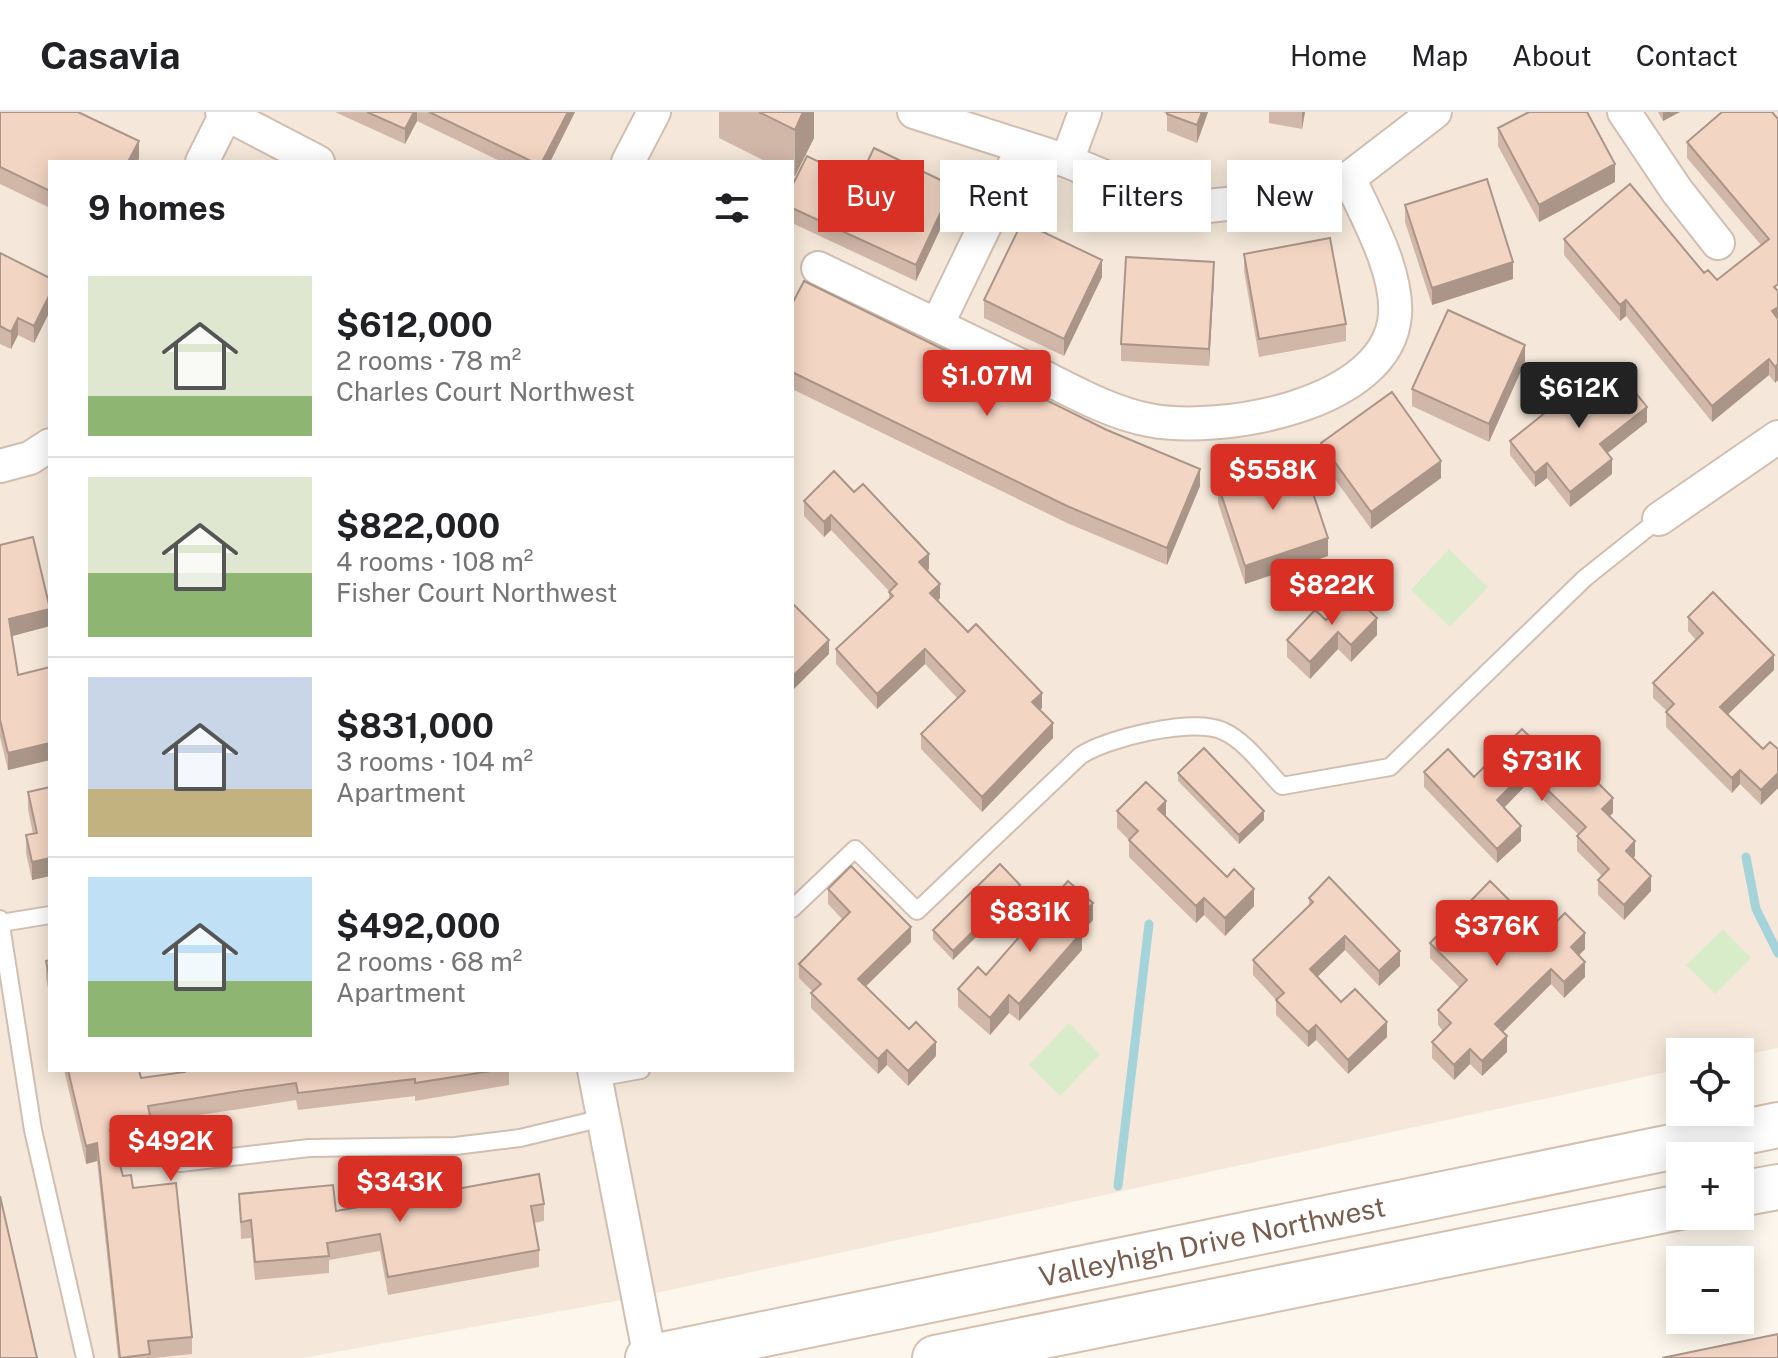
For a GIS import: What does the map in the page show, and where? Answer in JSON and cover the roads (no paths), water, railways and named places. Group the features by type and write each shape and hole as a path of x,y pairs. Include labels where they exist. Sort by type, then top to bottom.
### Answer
{"main road":[{"name":"Valleyhigh Drive Northwest","path":"649,1358 1778,1125"},
{"path":"1754,1191 1778,1187"},
{"name":"Valleyhigh Drive Northwest","path":"935,1358 1666,1210"}],"street":[{"path":"629,160 654,112"},
{"path":"914,112 1067,161 1132,188 1208,206 1311,195 1349,178 1435,112"},
{"path":"1067,161 1085,112"},
{"path":"1624,112 1669,180 1718,243"},
{"path":"203,160 225,113 314,160"},
{"path":"937,325 1022,149"},
{"path":"818,268 1082,395 1148,420 1212,423 1255,417 1325,396 1362,376 1374,363 1389,337 1395,316 1385,262 1349,178"},
{"path":"1659,519 1778,437"},
{"path":"0,466 30,458 48,446"},
{"path":"595,1074 649,1358"}],"lane":[{"path":"794,907 855,849 917,911 1080,756 1096,745 1199,725 1220,729 1236,739 1282,786 1390,767 1585,578 1659,519"},
{"path":"48,915 0,921 33,1130 85,1358"},
{"path":"595,1074 618,1072"},
{"path":"180,1163 309,1148 455,1146 520,1138 603,1118"}],"waterway":[{"path":"1746,857 1756,909 1778,953"},
{"path":"1118,1186 1149,924"}]}
